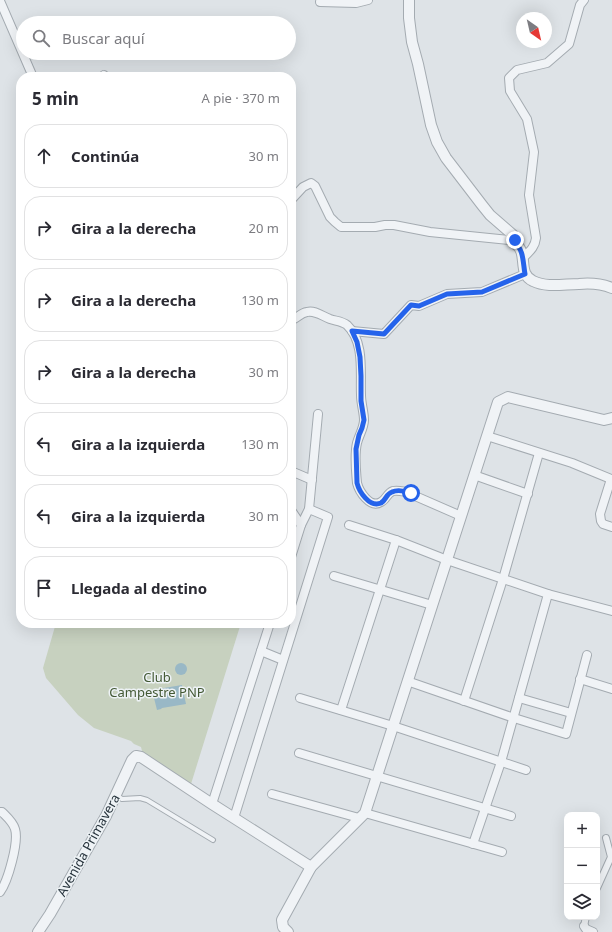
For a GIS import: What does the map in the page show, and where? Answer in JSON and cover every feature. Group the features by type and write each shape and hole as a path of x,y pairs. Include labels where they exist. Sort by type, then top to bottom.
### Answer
{"street":[{"path":"320,2 356,3 368,0"},
{"path":"409,0 409,18 412,42 431,125 437,142 446,158 482,205 513,235 515,240 514,243"},
{"path":"523,258 532,249 536,238 529,195 534,152 527,119 510,91 509,78 517,70 547,62 569,44 580,5 584,0"},
{"path":"0,1 16,38"},
{"path":"26,60 31,72"},
{"path":"296,195 303,187 311,184 315,186 330,217 341,226 375,227 394,225 430,232 509,240 518,245 523,258 525,274 532,281 549,286 580,284 605,285 612,288"},
{"path":"352,331 384,334 411,305 419,306 447,294 482,292 525,274"},
{"path":"296,318 304,312 312,311 330,319 343,322 352,331 357,342 360,357 361,401 364,420 356,449 357,483 360,491 366,498 375,504 383,501 390,492 406,492 461,516"},
{"path":"288,932 283,927 282,920 311,867 362,816 377,775 498,402 508,398 604,420 612,418"},
{"path":"296,541 301,525 309,509 318,414"},
{"path":"487,436 572,463 611,480 600,514 603,524 612,527"},
{"path":"464,701 503,579 539,453"},
{"path":"296,473 312,480"},
{"path":"474,475 528,494"},
{"path":"296,619 328,517 309,509"},
{"path":"296,518 301,525"},
{"path":"349,525 396,540 447,560 548,594 612,611"},
{"path":"341,710 396,540"},
{"path":"334,576 432,605"},
{"path":"473,844 501,762 548,594"},
{"path":"268,628 212,804 311,867"},
{"path":"234,818 293,628"},
{"path":"261,651 283,660"},
{"path":"407,681 514,718 566,734 587,655"},
{"path":"580,679 612,689"},
{"path":"300,698 393,726 526,770"},
{"path":"519,698 571,713"},
{"path":"299,753 511,816"},
{"name":"Avenida Primavera","path":"38,932 50,914 102,823 132,760 136,756 141,757 212,804"},
{"path":"272,794 502,852"},
{"path":"0,812 2,812 13,824 16,831 11,866 3,888 0,892"},
{"path":"599,884 611,857 606,838"},
{"path":"585,920 584,926 593,932"}],"lane":[{"path":"116,795 122,799 140,798 147,800 213,840"}],"green space":[{"name":"Club Campestre PNP","path":"55,628 239,628 191,784 143,755 141,747 131,741 94,728 78,715 46,678 43,668"}],"water":[{"path":"179,663 183,663 187,669 183,675 179,675 175,671 175,667"},
{"path":"182,685 186,704 157,710 152,690"}],"route":[{"path":"411,493 393,491 390,492 381,503 375,504 370,502 362,495 358,487 356,449 364,416 360,394 360,357 357,342 352,331 384,334 411,305 419,306 447,294 482,292 525,274 523,258 518,245 514,243 515,240"}]}
